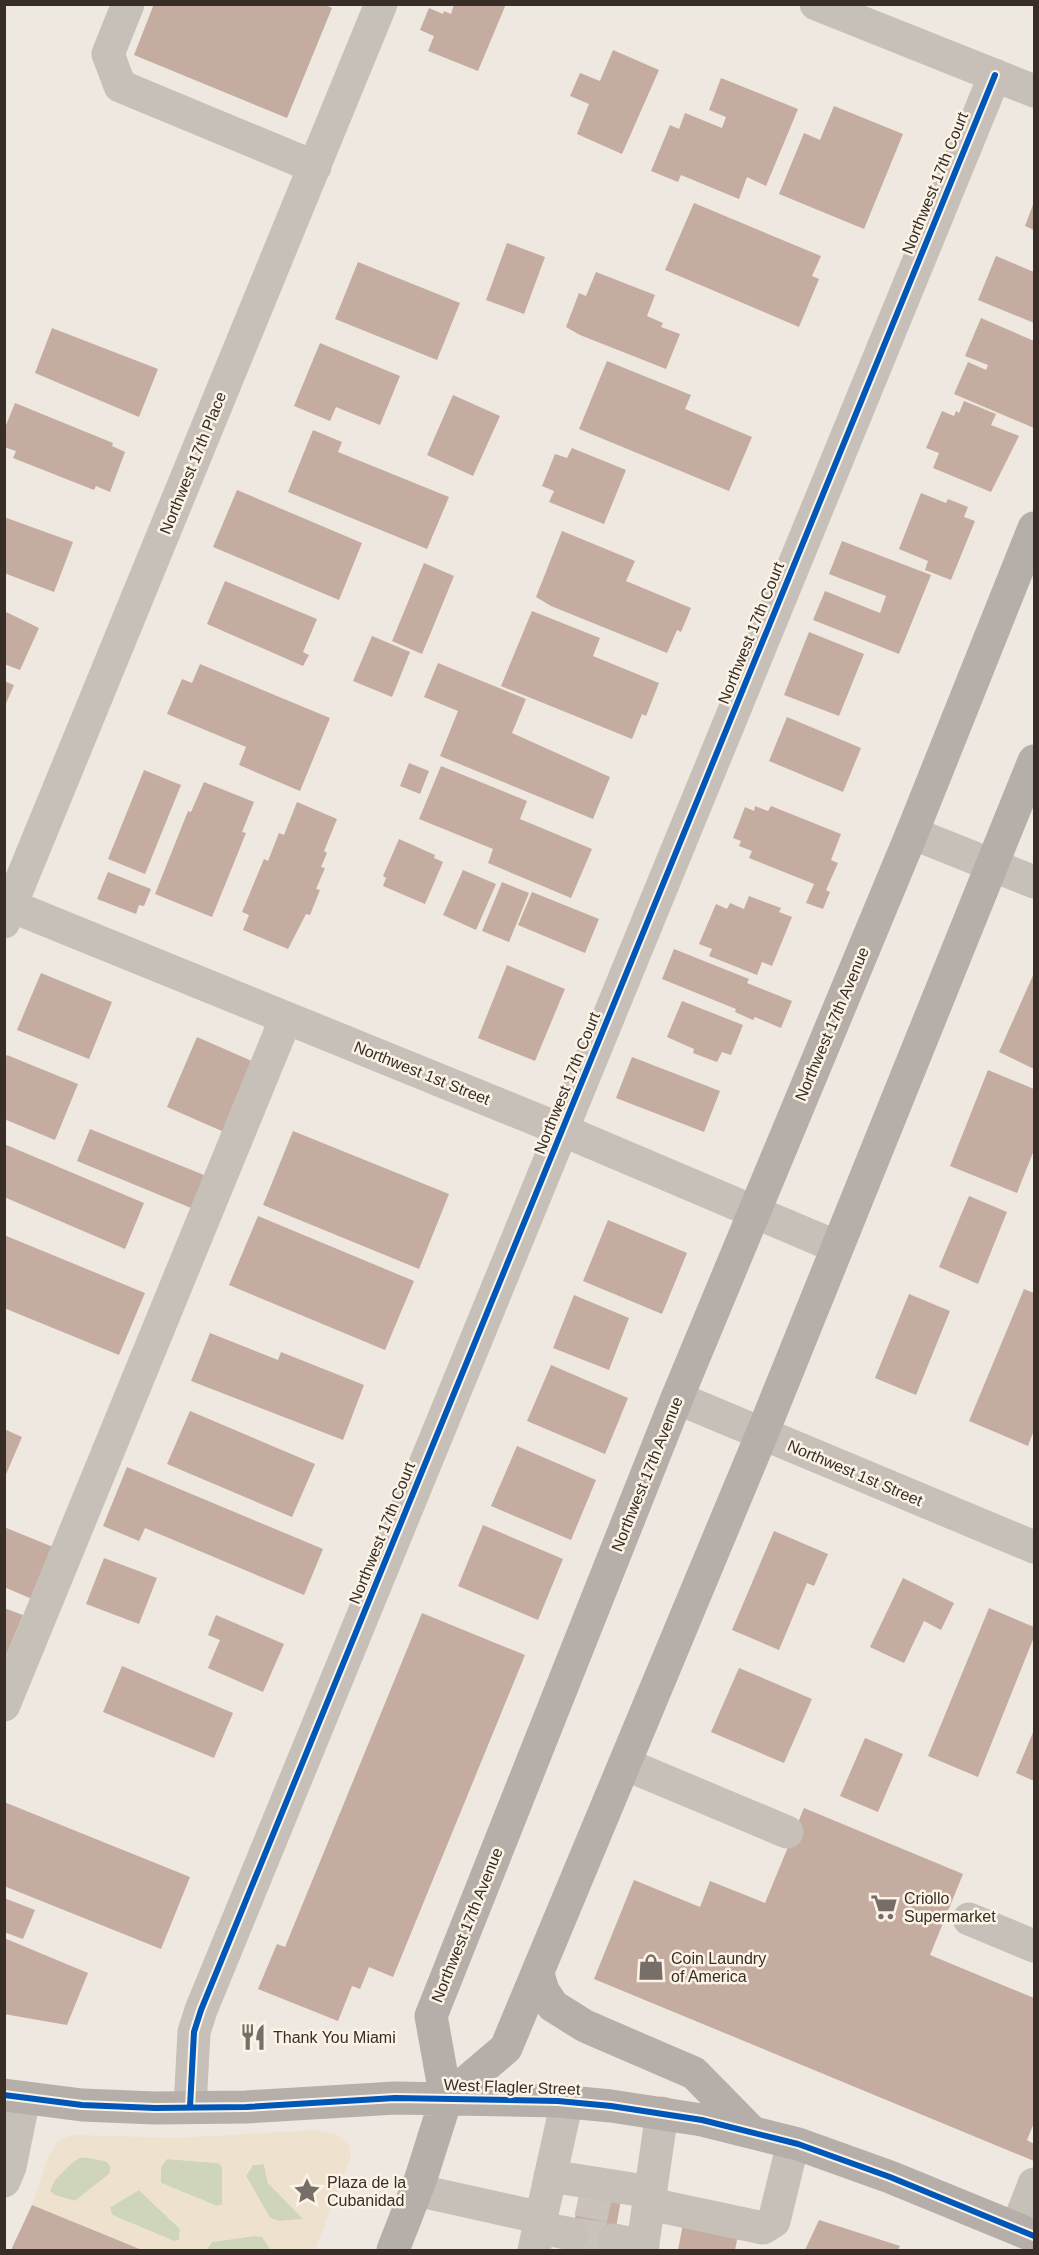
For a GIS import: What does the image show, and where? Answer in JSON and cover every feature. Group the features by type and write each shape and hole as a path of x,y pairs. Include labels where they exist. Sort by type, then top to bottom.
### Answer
{"main road":[{"name":"Northwest 17th Avenue","path":"446,2099 430,2016 677,1398 912,833 1035,528"},
{"path":"393,2250 416,2190 446,2099 506,2048 538,1974 762,1434 991,864 1035,761"},
{"path":"538,1974 543,1991 552,2006 585,2026 694,2073 753,2132"},
{"name":"West Flagler Street","path":"14,2096 82,2105 190,2107 294,2104 340,2099 567,2101 662,2113 793,2143 882,2174 1026,2232"}],"street":[{"path":"128,4 108,54 120,86 315,167"},
{"name":"Northwest 17th Place","path":"7,910 381,4"},
{"path":"816,4 1035,91"},
{"name":"Northwest 17th Court","path":"190,2107 194,2032 201,2010 995,75"},
{"path":"912,833 1035,882"},
{"name":"Northwest 1st Street","path":"7,910 286,1018 562,1130 837,1247"},
{"path":"4,1705 286,1018"},
{"name":"Northwest 1st Street","path":"677,1398 820,1460 1035,1547"},
{"path":"625,1764 787,1832"},
{"path":"969,1919 1035,1946"},
{"path":"4,2181 10,2167 14,2096"},
{"path":"549,2211 567,2101"},
{"path":"633,2246 662,2113"},
{"path":"416,2190 549,2211 642,2205 763,2228 774,2221 793,2143"},
{"path":"1026,2232 1035,2184"},
{"path":"549,2211 572,2234"}],"green space":[{"path":"82,2157 106,2161 111,2167 109,2174 75,2201 54,2195 50,2191 51,2186 58,2176"},
{"path":"167,2159 219,2163 222,2167 222,2205 217,2206 161,2183 161,2167"},
{"path":"264,2164 268,2183 304,2219 279,2221 270,2218 246,2176 253,2165"},
{"path":"139,2190 180,2229 179,2240 174,2241 112,2215 110,2207"},
{"path":"253,2236 262,2237 271,2250 206,2250 212,2242"}],"shaded area":[{"name":"Plaza de la Cubanidad","path":"318,2130 338,2135 349,2145 351,2156 315,2250 271,2250 262,2237 253,2236 212,2242 206,2250 142,2250 32,2205 48,2157 58,2141 72,2135 178,2138","holes":["82,2157 106,2161 111,2166 109,2174 75,2201 54,2195 50,2191 55,2180 75,2160","167,2159 218,2163 222,2167 222,2204 217,2206 161,2183 161,2167","264,2164 268,2183 303,2219 279,2221 270,2218 246,2176 253,2165","139,2190 180,2229 179,2240 174,2241 112,2215 110,2207"]}],"building":[{"path":"154,4 323,4 332,8 287,118 134,55"},
{"path":"454,4 506,4 478,71 428,51 434,36 420,30 429,8 443,14 444,11 451,14"},
{"path":"613,50 659,70 622,154 577,134 589,104 570,96 580,73 600,81"},
{"path":"721,78 798,109 766,186 747,177 739,199 681,175 678,182 651,171 670,125 679,129 685,113 722,128 726,117 709,110"},
{"path":"834,106 903,134 864,229 779,194 804,133 820,140"},
{"path":"1034,202 1034,230 1025,226"},
{"path":"694,203 821,256 812,276 819,279 799,327 665,270"},
{"path":"507,243 545,257 524,314 486,300"},
{"path":"996,256 1034,272 1034,323 978,300"},
{"path":"358,262 460,303 437,360 335,319"},
{"path":"596,272 655,295 647,316 663,323 661,327 680,334 666,369 580,335 566,327 579,293 586,296"},
{"path":"981,318 1034,341 1034,428 954,394 968,362 986,370 988,365 965,356"},
{"path":"52,328 158,369 139,417 35,373"},
{"path":"320,343 400,376 380,425 336,407 330,421 294,406"},
{"path":"607,361 691,395 685,409 752,437 729,491 579,429"},
{"path":"453,395 500,416 473,476 427,455"},
{"path":"964,401 996,414 991,425 1019,436 991,492 933,468 939,453 926,448 942,411 954,416 956,411 959,413"},
{"path":"15,403 113,443 112,446 125,452 110,492 96,486 94,490 13,458 16,451 4,447 4,430"},
{"path":"313,430 342,442 338,452 449,497 427,549 288,492"},
{"path":"572,448 626,470 604,524 549,502 554,491 542,486 555,454 567,458"},
{"path":"237,490 362,543 339,600 213,547"},
{"path":"921,493 946,503 948,499 968,507 964,517 975,521 951,580 925,570 928,561 899,549"},
{"path":"4,517 73,542 54,592 4,573"},
{"path":"562,531 635,561 626,581 691,608 681,632 677,630 667,653 551,606 536,597"},
{"path":"842,541 931,575 899,654 813,620 825,591 880,613 886,596 829,574"},
{"path":"424,563 454,576 422,654 392,641"},
{"path":"225,581 317,619 303,652 309,655 303,666 207,624"},
{"path":"4,611 39,628 20,670 4,664"},
{"path":"532,611 600,638 593,656 659,683 646,716 642,714 632,739 501,686"},
{"path":"809,632 864,654 839,716 784,695"},
{"path":"372,636 410,652 392,697 353,681"},
{"path":"438,663 526,699 512,733 610,777 593,819 440,756 458,711 424,697"},
{"path":"200,664 330,718 300,791 239,765 246,747 167,714 182,679 192,683"},
{"path":"4,681 14,685 4,708"},
{"path":"787,717 861,748 843,792 769,761"},
{"path":"409,763 429,771 420,794 400,786"},
{"path":"441,766 527,801 520,819 592,849 571,898 488,863 493,849 419,819"},
{"path":"144,770 181,785 145,874 108,859"},
{"path":"204,782 254,802 242,832 246,833 212,917 155,894 188,811 191,812"},
{"path":"297,802 337,819 324,851 327,853 321,867 325,868 316,889 320,890 310,915 306,914 288,949 243,930 249,915 242,912 264,859 268,861 279,833 284,835"},
{"path":"755,806 768,811 771,806 841,834 831,860 838,863 826,890 830,892 823,909 806,903 814,884 749,858 752,851 739,846 741,841 733,838 745,807 754,811"},
{"path":"399,839 435,855 434,858 443,862 425,904 383,886 386,878 383,876"},
{"path":"463,870 496,884 476,930 443,915"},
{"path":"108,872 151,889 144,906 139,905 136,914 97,899"},
{"path":"502,882 529,893 509,942 482,931"},
{"path":"532,892 599,919 585,953 518,925"},
{"path":"749,896 781,908 779,912 792,917 772,966 762,962 757,975 709,956 712,949 699,944 716,904 727,909 730,903 744,909"},
{"path":"674,949 749,979 747,983 792,1001 781,1028 755,1017 753,1020 735,1012 736,1009 662,979"},
{"path":"507,965 565,989 535,1061 478,1038"},
{"path":"41,973 112,1002 89,1059 17,1030"},
{"path":"1034,973 1034,1069 999,1052"},
{"path":"682,1001 743,1025 731,1055 722,1052 717,1062 693,1053 694,1049 667,1037"},
{"path":"197,1037 254,1062 224,1132 167,1107"},
{"path":"7,1055 78,1084 55,1140 4,1119 4,1061"},
{"path":"632,1057 720,1091 704,1132 616,1098"},
{"path":"988,1070 1034,1089 1034,1150 1017,1193 950,1166"},
{"path":"90,1129 209,1177 196,1210 77,1161"},
{"path":"293,1131 449,1194 419,1269 263,1205"},
{"path":"4,1144 144,1203 125,1249 4,1197"},
{"path":"969,1196 1007,1212 978,1284 939,1267"},
{"path":"258,1216 414,1281 385,1350 229,1285"},
{"path":"608,1220 687,1253 662,1314 583,1281"},
{"path":"4,1235 145,1293 119,1355 4,1308"},
{"path":"1024,1289 1034,1293 1034,1430 1028,1446 969,1421"},
{"path":"909,1294 950,1311 916,1395 875,1378"},
{"path":"574,1295 629,1318 609,1370 553,1348"},
{"path":"210,1333 278,1360 281,1352 364,1385 343,1440 191,1381"},
{"path":"551,1365 628,1398 605,1454 527,1421"},
{"path":"190,1411 315,1464 292,1517 167,1464"},
{"path":"4,1429 22,1437 4,1479"},
{"path":"517,1446 596,1480 571,1540 491,1506"},
{"path":"127,1467 323,1549 304,1595 145,1528 139,1541 103,1526"},
{"path":"483,1525 563,1559 538,1620 458,1586"},
{"path":"4,1527 53,1547 32,1599 4,1587"},
{"path":"774,1531 828,1554 814,1586 807,1583 779,1650 732,1630"},
{"path":"104,1558 157,1578 139,1624 86,1604"},
{"path":"903,1578 954,1603 941,1630 924,1621 904,1663 870,1647"},
{"path":"4,1608 23,1615 4,1661"},
{"path":"989,1608 1034,1627 1034,1637 978,1777 928,1756"},
{"path":"422,1613 525,1655 393,1977 369,1967 360,1989 352,1986 338,2021 258,1989 277,1944 285,1947"},
{"path":"216,1615 284,1644 263,1692 208,1668 220,1640 208,1635"},
{"path":"122,1666 233,1713 214,1758 103,1712"},
{"path":"739,1668 812,1699 784,1763 711,1732"},
{"path":"1034,1730 1034,1781 1016,1773"},
{"path":"865,1738 903,1754 878,1812 840,1796"},
{"path":"4,1802 190,1877 161,1949 4,1886"},
{"path":"804,1808 963,1874 930,1955 1034,1998 1034,2123 1027,2140 1034,2144 1034,2161 594,1979 634,1880 700,1907 710,1881 765,1903"},
{"path":"4,1898 35,1910 23,1939 4,1932"},
{"path":"4,1938 88,1973 67,2025 4,2014"},
{"path":"581,2187 622,2194 612,2250 569,2250"},
{"path":"32,2205 142,2250 11,2250"},
{"path":"819,2220 900,2246 898,2250 805,2250"},
{"path":"683,2224 738,2235 735,2250 678,2250"}],"tunnel":[{"path":"578,2199 620,2208"},
{"path":"572,2234 614,2240"}],"cycle path":[{"path":"190,2107 194,2032 201,2010 995,75"},
{"path":"4,2095 82,2105 155,2108 246,2107 395,2098 558,2101 611,2106 702,2120 798,2144 890,2177 1034,2236"}],"place":[{"name":"Criollo Supermarket","path":"884,1907"},
{"name":"Coin Laundry of America","path":"651,1967"},
{"name":"Thank You Miami","path":"253,2037"},
{"name":"Plaza de la Cubanidad","path":"307,2191"}]}
